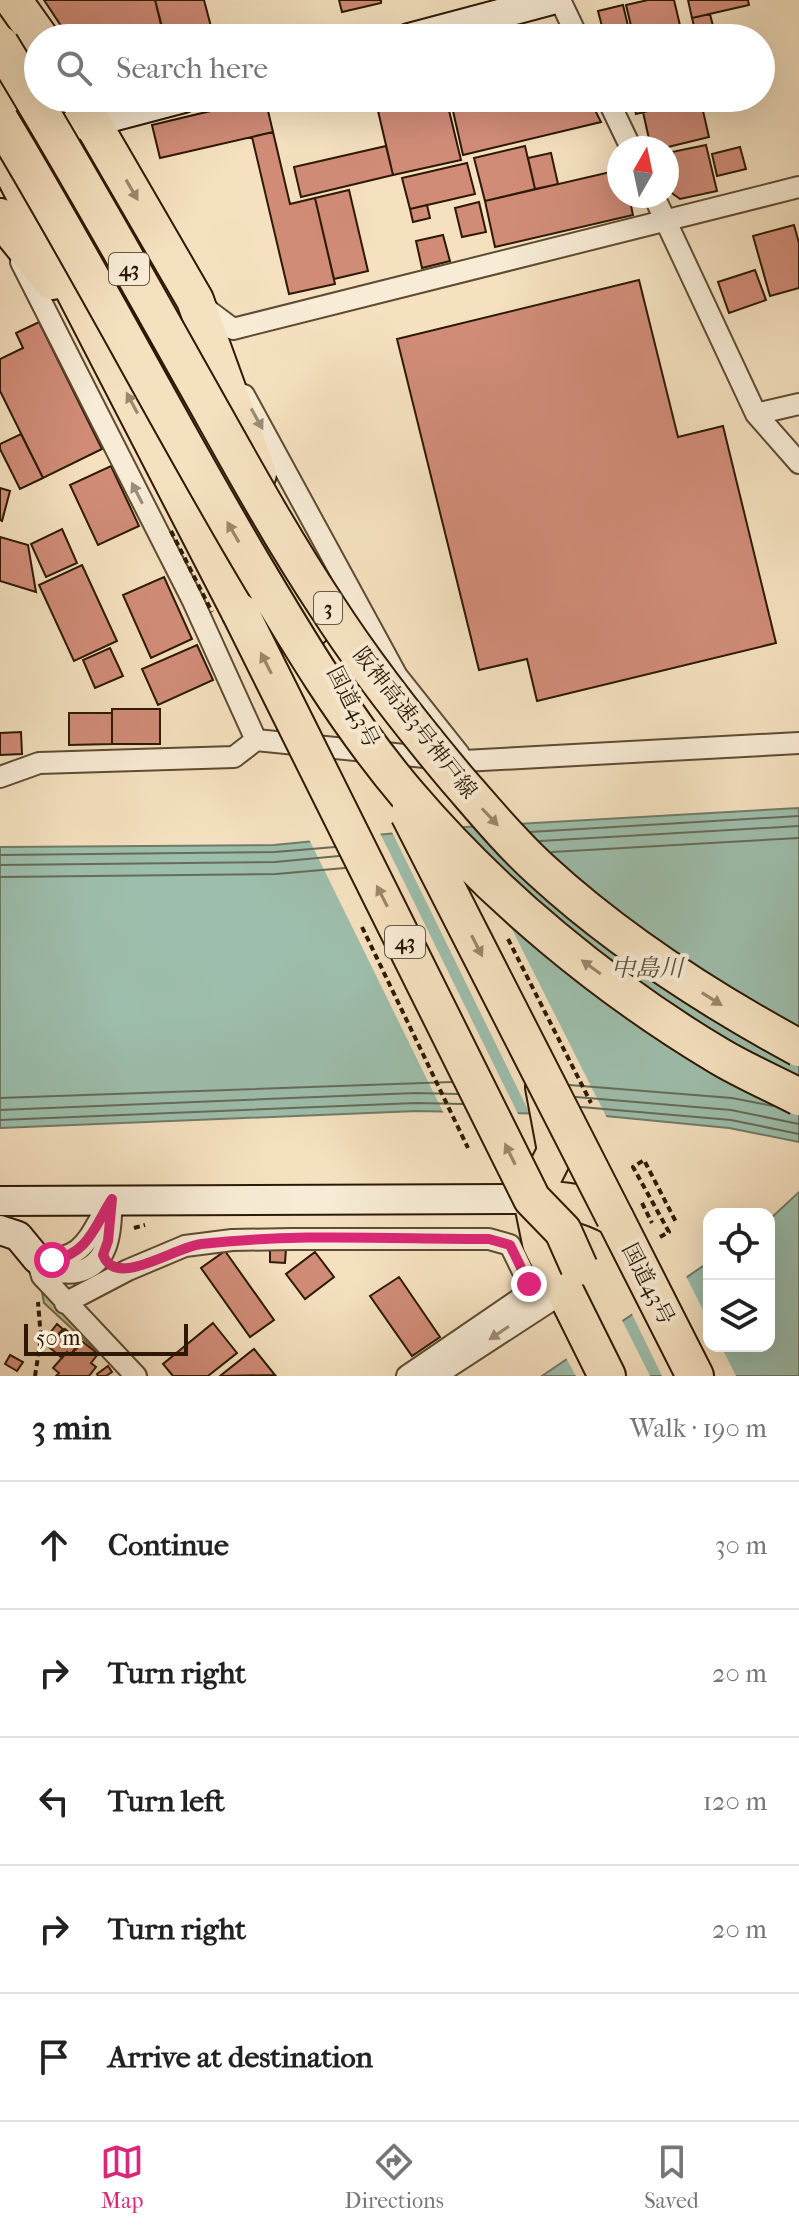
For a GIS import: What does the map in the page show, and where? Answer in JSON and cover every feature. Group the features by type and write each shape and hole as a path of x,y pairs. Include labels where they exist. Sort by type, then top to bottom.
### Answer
{"highway":[{"path":"13,0 30,24"},
{"name":"43","path":"0,44 24,80"},
{"name":"阪神高速3号神戸線","path":"0,44 24,83"},
{"name":"阪神高速3号神戸線","path":"42,112 325,605 431,748 539,869 595,916 662,967 735,1013 799,1048"},
{"name":"43","path":"46,112 256,496"},
{"path":"87,112 195,300 256,496"},
{"name":"阪神高速3号神戸線","path":"0,120 289,627 353,724 407,794 487,876 574,955 719,1056 799,1097"},
{"name":"43","path":"0,142 95,335 194,522 532,1199 541,1243 607,1376"},
{"path":"0,218 95,335"},
{"name":"国道43号","path":"256,496 312,628 695,1376"},
{"path":"541,1073 556,1151 532,1199 572,1200 595,1206 615,1218"},
{"name":"43","path":"532,1199 563,1231 634,1376"}],"street":[{"path":"462,24 552,0"},
{"path":"560,0 571,24"},
{"path":"0,142 57,129 83,112"},
{"path":"614,112 625,136"},
{"path":"195,300 233,329 799,187"},
{"path":"660,208 756,414 799,463"},
{"path":"0,218 193,601 256,740"},
{"path":"195,300 397,676 464,761"},
{"path":"756,414 799,404"},
{"path":"0,777 39,763 234,757 256,740 464,761 799,743"},
{"path":"0,1230 18,1236 37,1259 56,1272 88,1269 103,1255 108,1241 112,1199"},
{"path":"37,1259 60,1259 80,1250 91,1237 112,1199"},
{"path":"0,1201 532,1199"},
{"path":"65,1303 128,1270 185,1246 232,1240 489,1239 510,1245 529,1284 524,1296 407,1376"},
{"path":"103,1255 109,1266 116,1270 128,1270"},
{"path":"37,1259 42,1276 136,1376"},
{"path":"435,1376 564,1292"}],"path":[{"path":"660,1237 669,1232 633,1167 644,1160 677,1224"},
{"path":"35,1376 41,1338 38,1297"}],"shaded area":[{"path":"45,1289 97,1349 44,1303 42,1292"}],"water":[{"name":"中島川","path":"799,808 799,1142 729,1128 595,1115 417,1111 0,1128 0,847 274,845 448,828"},
{"path":"799,1192 799,1376 542,1376 703,1266 703,1352 775,1352 775,1214"}],"pier":[{"path":"459,824 608,1120 532,1118 391,830"},
{"path":"379,831 520,1118 445,1116 308,837"},
{"path":"685,1274 703,1310 703,1352 724,1352 736,1376 662,1376 631,1312"},
{"path":"621,1318 650,1376 576,1376 565,1356"}],"building":[{"path":"44,0 155,0 161,24 60,24"},
{"path":"155,0 204,0 210,24 161,24"},
{"path":"339,0 381,0 381,3 342,12"},
{"path":"648,0 674,0 680,24 631,24 626,5"},
{"path":"688,0 748,0 749,5 692,18"},
{"path":"623,5 628,24 601,24 598,11"},
{"path":"710,14 712,24 694,24 692,18"},
{"path":"206,112 268,112 273,132 160,158 152,125"},
{"path":"378,112 449,112 461,160 393,175"},
{"path":"453,112 596,112 601,122 463,155"},
{"path":"643,112 703,112 709,137 679,144 679,136 648,136"},
{"path":"273,132 290,204 315,198 335,284 289,294 252,137"},
{"path":"706,145 717,191 679,198 679,151"},
{"path":"386,146 393,175 301,197 294,167"},
{"path":"525,146 535,189 485,201 474,158"},
{"path":"740,147 746,169 717,176 712,154"},
{"path":"551,153 558,184 535,189 528,158"},
{"path":"467,163 475,194 410,209 402,178"},
{"path":"607,173 607,208 632,208 633,215 495,247 485,201"},
{"path":"349,190 368,271 334,279 315,198"},
{"path":"479,202 486,232 462,237 455,208"},
{"path":"427,205 430,218 413,222 410,209"},
{"path":"794,225 799,243 799,288 770,296 753,236"},
{"path":"443,235 450,261 422,268 416,241"},
{"path":"755,270 766,300 729,313 718,282"},
{"path":"639,280 678,437 723,426 776,643 537,701 527,659 479,670 397,339"},
{"path":"39,322 102,449 43,478 0,391 0,359 23,348 16,333"},
{"path":"21,434 43,478 20,489 0,444"},
{"path":"111,466 139,526 98,545 70,485"},
{"path":"0,488 10,491 2,521 0,520"},
{"path":"62,529 77,563 46,577 31,544"},
{"path":"0,537 28,545 36,592 0,581"},
{"path":"82,565 117,641 74,661 39,585"},
{"path":"164,577 192,639 151,658 123,595"},
{"path":"197,645 213,680 158,705 142,669"},
{"path":"110,648 123,676 95,688 83,660"},
{"path":"112,709 160,709 160,744 112,744"},
{"path":"69,713 112,713 112,744 69,745"},
{"path":"21,732 22,754 0,755 0,733"},
{"path":"270,1248 286,1248 285,1263 270,1262"},
{"path":"225,1251 274,1320 250,1337 201,1268"},
{"path":"315,1252 334,1277 305,1299 286,1274"},
{"path":"399,1277 440,1337 412,1356 370,1296"},
{"path":"213,1323 237,1353 208,1376 173,1376 163,1364"},
{"path":"57,1324 63,1329 56,1337 50,1333"},
{"path":"65,1329 80,1342 70,1355 67,1352 62,1358 49,1347"},
{"path":"83,1342 98,1354 91,1363 96,1367 89,1376 56,1376 59,1373 53,1368 67,1352 70,1355"},
{"path":"254,1349 275,1375 220,1376"},
{"path":"10,1355 23,1362 17,1371 5,1364"},
{"path":"108,1366 112,1372 98,1376 97,1374"}],"route":[{"path":"52,1260 74,1254 85,1245 112,1199 108,1241 103,1255 109,1266 116,1270 128,1270 185,1246 232,1240 489,1239 510,1245 529,1284"}]}
